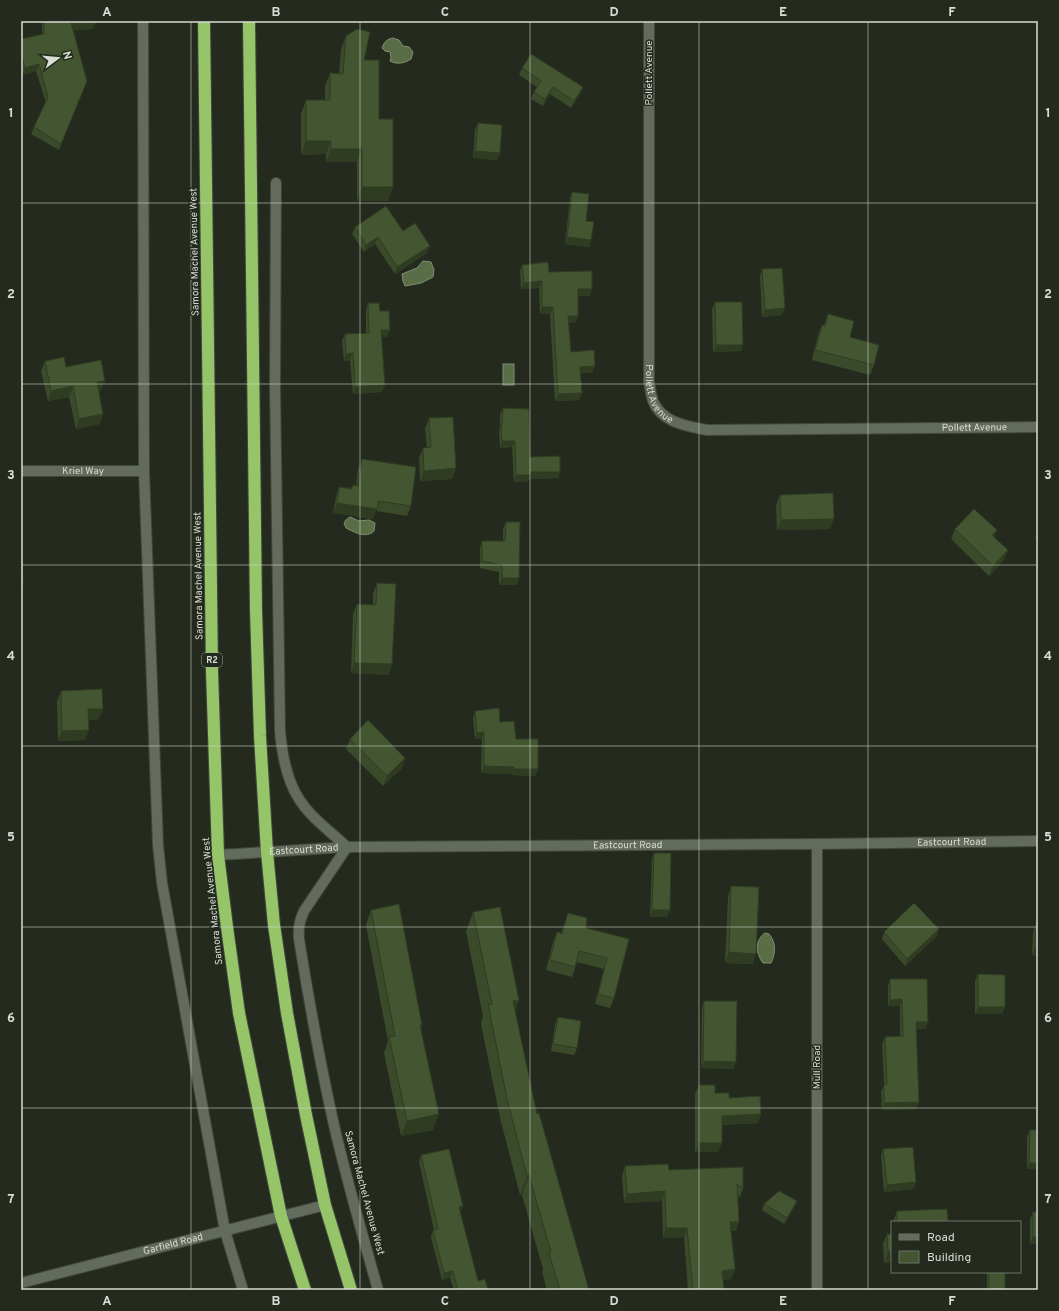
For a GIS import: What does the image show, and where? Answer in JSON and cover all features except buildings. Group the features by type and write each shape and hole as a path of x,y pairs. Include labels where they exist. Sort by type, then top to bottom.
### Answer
{"highway":[{"name":"Samora Machel Avenue West","path":"204,21 212,671 218,855 239,1013 281,1216 305,1290"},
{"path":"249,21 256,610 260,736 267,852 274,926 287,1013 306,1115 325,1205 351,1290"}],"street":[{"path":"143,21 144,471 156,826 160,865 225,1231 243,1290"},
{"name":"Pollett Avenue","path":"649,21 649,382 653,402 665,418 684,425 707,430 1038,427"},
{"path":"276,183 275,385 280,731 283,756 289,778 299,799 314,818 347,847"},
{"name":"Kriel Way","path":"21,471 144,471"},
{"name":"Eastcourt Road","path":"218,855 347,847 1038,841"},
{"name":"Mull Road","path":"817,844 817,1290"},
{"name":"Samora Machel Avenue West","path":"347,847 304,911 298,928 318,1051 330,1108 342,1160 378,1290"},
{"name":"Garfield Road","path":"21,1284 325,1205"}],"shaded area":[{"path":"393,38 399,40 403,46 409,47 413,52 411,59 401,63 390,61 390,52 385,51 382,48 386,41"},
{"path":"423,261 431,262 434,270 433,277 421,283 405,286 402,274 417,268"},
{"path":"503,364 514,364 514,385 503,385"},
{"path":"350,517 359,521 369,520 375,523 374,531 364,535 346,528 344,523"},
{"path":"765,933 769,934 774,944 774,955 771,963 763,963 757,948 761,936"}]}
